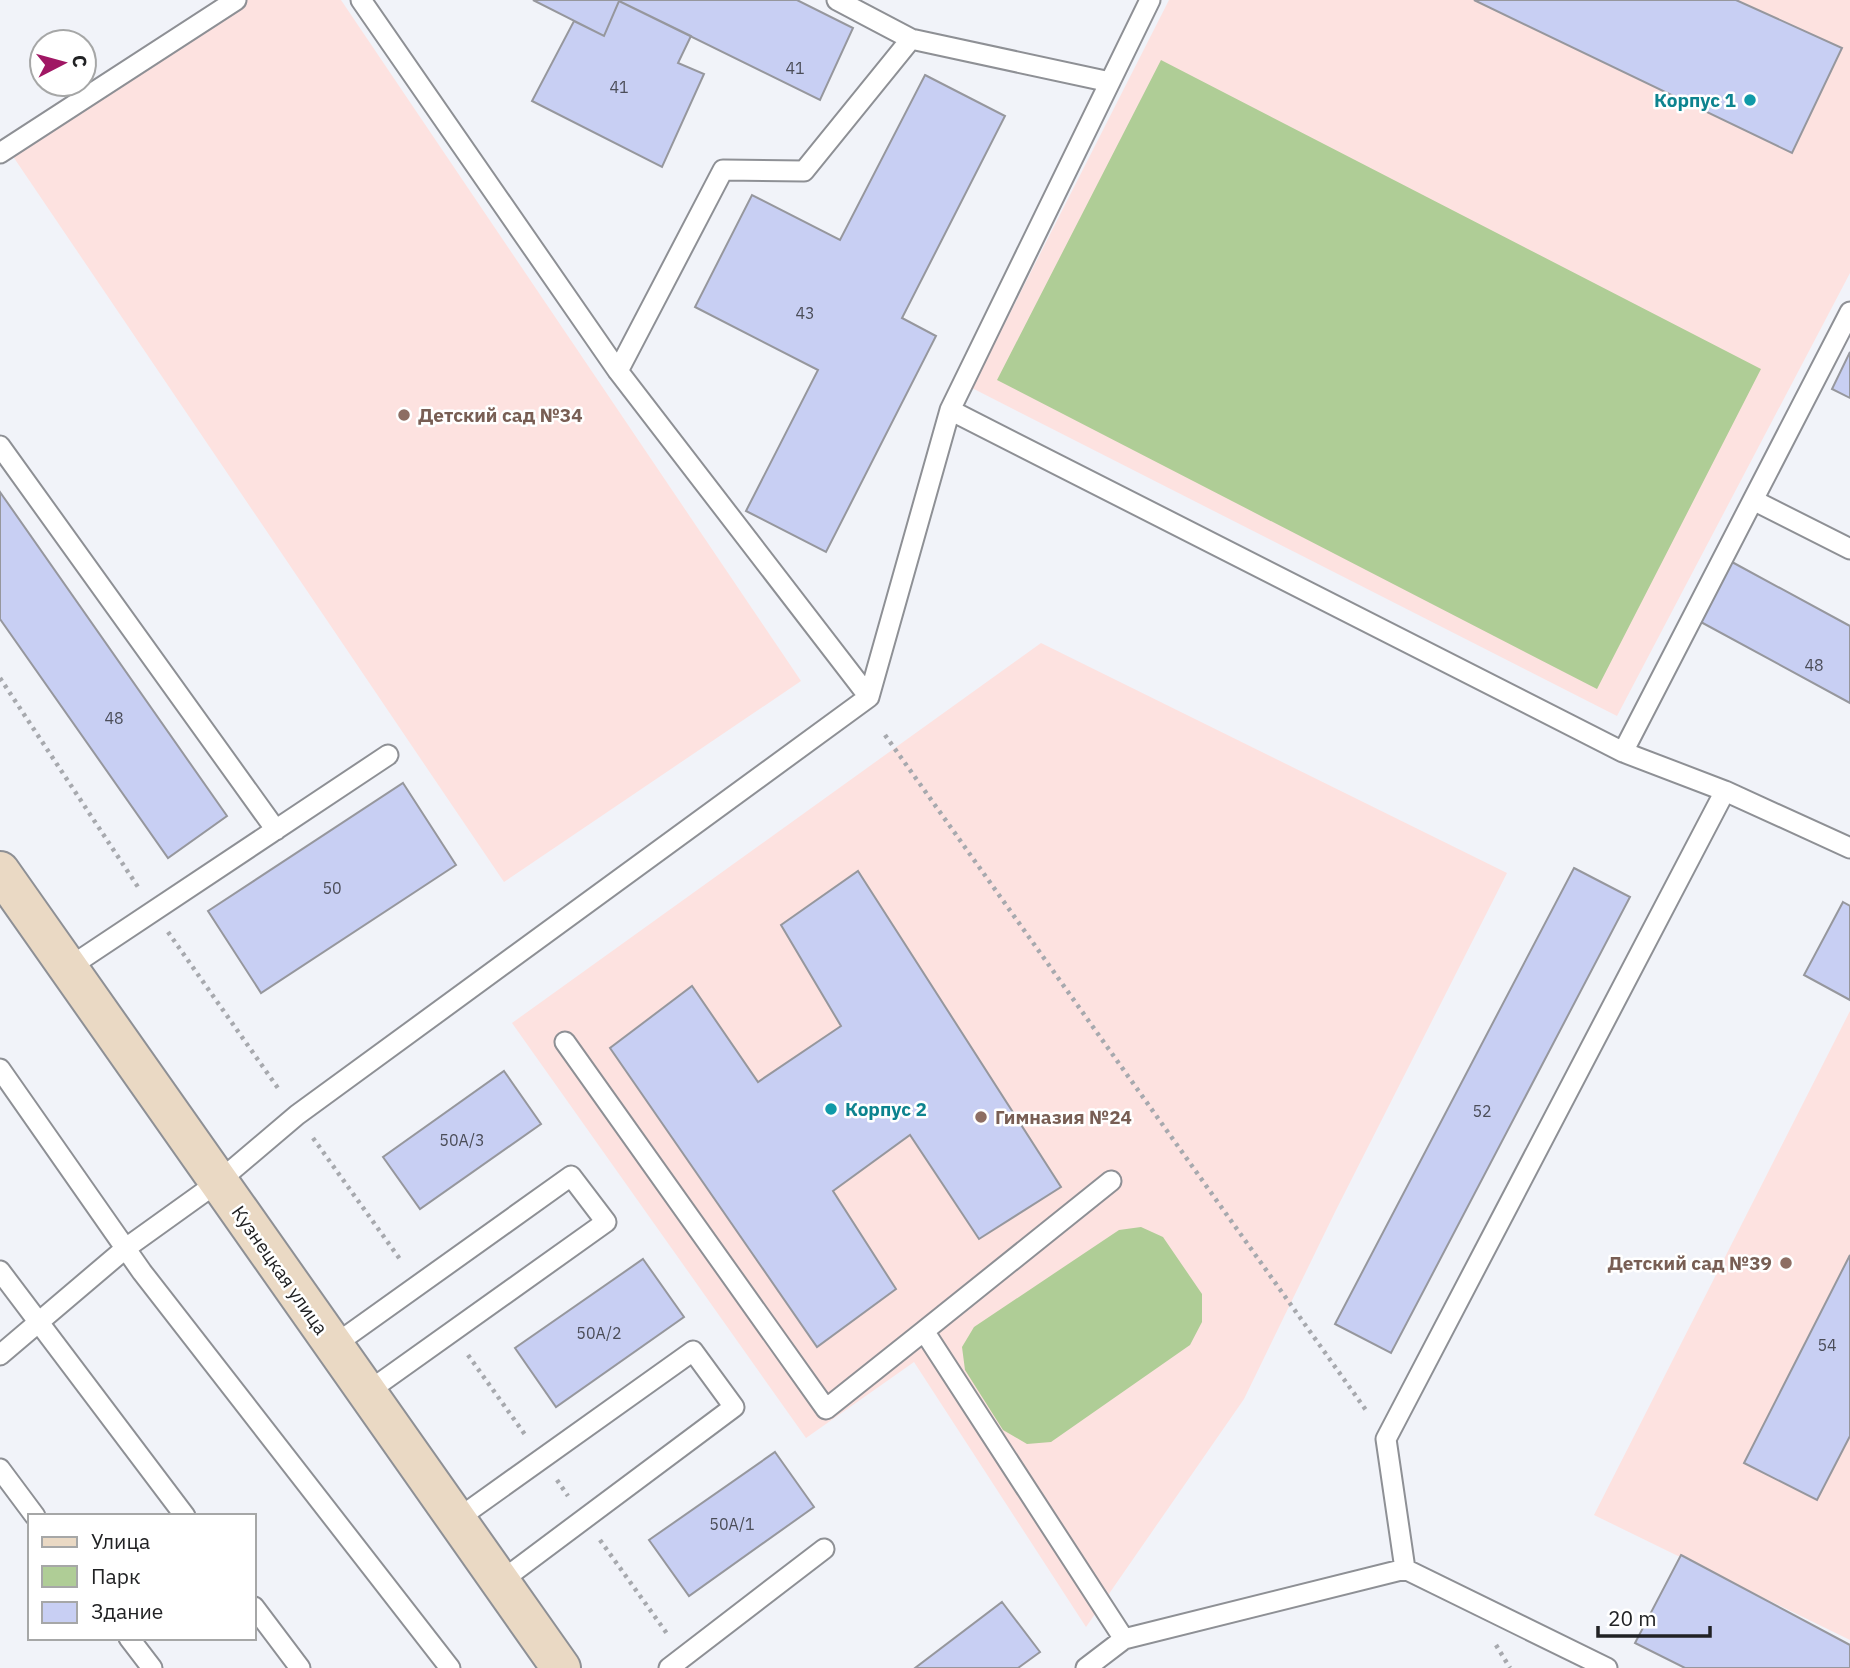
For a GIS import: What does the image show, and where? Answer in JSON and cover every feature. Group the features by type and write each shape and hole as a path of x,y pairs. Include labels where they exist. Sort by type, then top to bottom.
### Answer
{"main road":[{"name":"Кузнецкая улица","path":"0,871 561,1668"}],"lane":[{"path":"0,153 236,0"},
{"path":"361,0 618,370 869,697"},
{"path":"837,0 911,39 1110,82"},
{"path":"0,1355 126,1248 218,1182 297,1115 869,697 950,410 1150,0"},
{"path":"618,370 723,170 804,171 911,39"},
{"path":"1623,752 1850,312"},
{"path":"950,410 1623,752 1725,791 1850,848"},
{"path":"0,446 276,830"},
{"path":"1753,500 1850,550"},
{"path":"68,968 388,755"},
{"path":"1405,1569 1386,1439 1725,791"},
{"path":"565,1042 826,1409 1111,1181"},
{"path":"0,1069 126,1248 450,1668"},
{"path":"333,1346 571,1176 607,1222 366,1393"},
{"path":"0,1271 183,1514"},
{"path":"925,1331 1124,1639"},
{"path":"456,1520 693,1350 734,1407 501,1581"},
{"path":"0,1469 34,1514"},
{"path":"677,1662 824,1549"},
{"path":"1086,1668 1124,1639 1405,1569 1607,1668"},
{"path":"256,1610 300,1668"},
{"path":"131,1640 152,1668"}],"path":[{"path":"0,678 195,972 418,1285"},
{"path":"885,734 1386,1439"},
{"path":"451,1332 585,1519 677,1662"}],"shaded area":[{"name":"Детский сад №34","path":"228,0 341,0 801,681 504,882 8,149 83,98 98,98 98,88"},
{"path":"1169,0 1850,0 1850,273 1617,716 972,388"},
{"name":"Гимназия №24","path":"1041,643 1507,873 1336,1210 1244,1399 1086,1627 914,1362 806,1438 512,1023"},
{"name":"Детский сад №39","path":"1850,1011 1850,1640 1594,1515"}],"green space":[{"path":"1161,60 1761,369 1597,689 997,380"},
{"path":"1141,1227 1163,1237 1202,1294 1202,1322 1190,1345 1051,1442 1027,1444 1003,1430 965,1370 962,1347 974,1327 1119,1230"}],"building":[{"path":"533,0 797,0 853,28 820,100 619,1 604,36"},
{"name":"Корпус 1","path":"1474,0 1736,0 1842,48 1792,153"},
{"path":"619,1 691,36 678,63 704,74 662,167 532,101 574,21 604,36"},
{"path":"925,75 1005,116 902,318 936,336 826,552 746,511 818,370 695,307 752,195 840,240"},
{"path":"1850,352 1850,398 1832,389"},
{"path":"0,492 227,816 168,858 0,619"},
{"path":"1732,562 1850,626 1850,703 1699,621"},
{"path":"403,783 456,865 261,993 208,911"},
{"path":"1574,868 1630,897 1391,1353 1335,1324"},
{"name":"Корпус 2","path":"858,871 1061,1187 979,1239 910,1135 833,1191 896,1289 817,1347 610,1048 692,986 758,1082 841,1026 781,925"},
{"path":"1843,902 1850,906 1850,1000 1804,975"},
{"path":"504,1071 541,1124 420,1209 383,1157"},
{"path":"1850,1255 1850,1436 1817,1500 1744,1463"},
{"path":"643,1259 684,1317 556,1407 515,1348"},
{"path":"775,1452 814,1507 689,1596 649,1540"},
{"path":"1681,1555 1850,1645 1850,1668 1685,1668 1635,1643"},
{"path":"1002,1602 1040,1652 1018,1668 915,1668"}],"place":[{"name":"Корпус 1","path":"1750,100"},
{"name":"Детский сад №34","path":"404,415"},
{"name":"Корпус 2","path":"831,1109"},
{"name":"Гимназия №24","path":"981,1117"},
{"name":"Детский сад №39","path":"1786,1263"}]}
